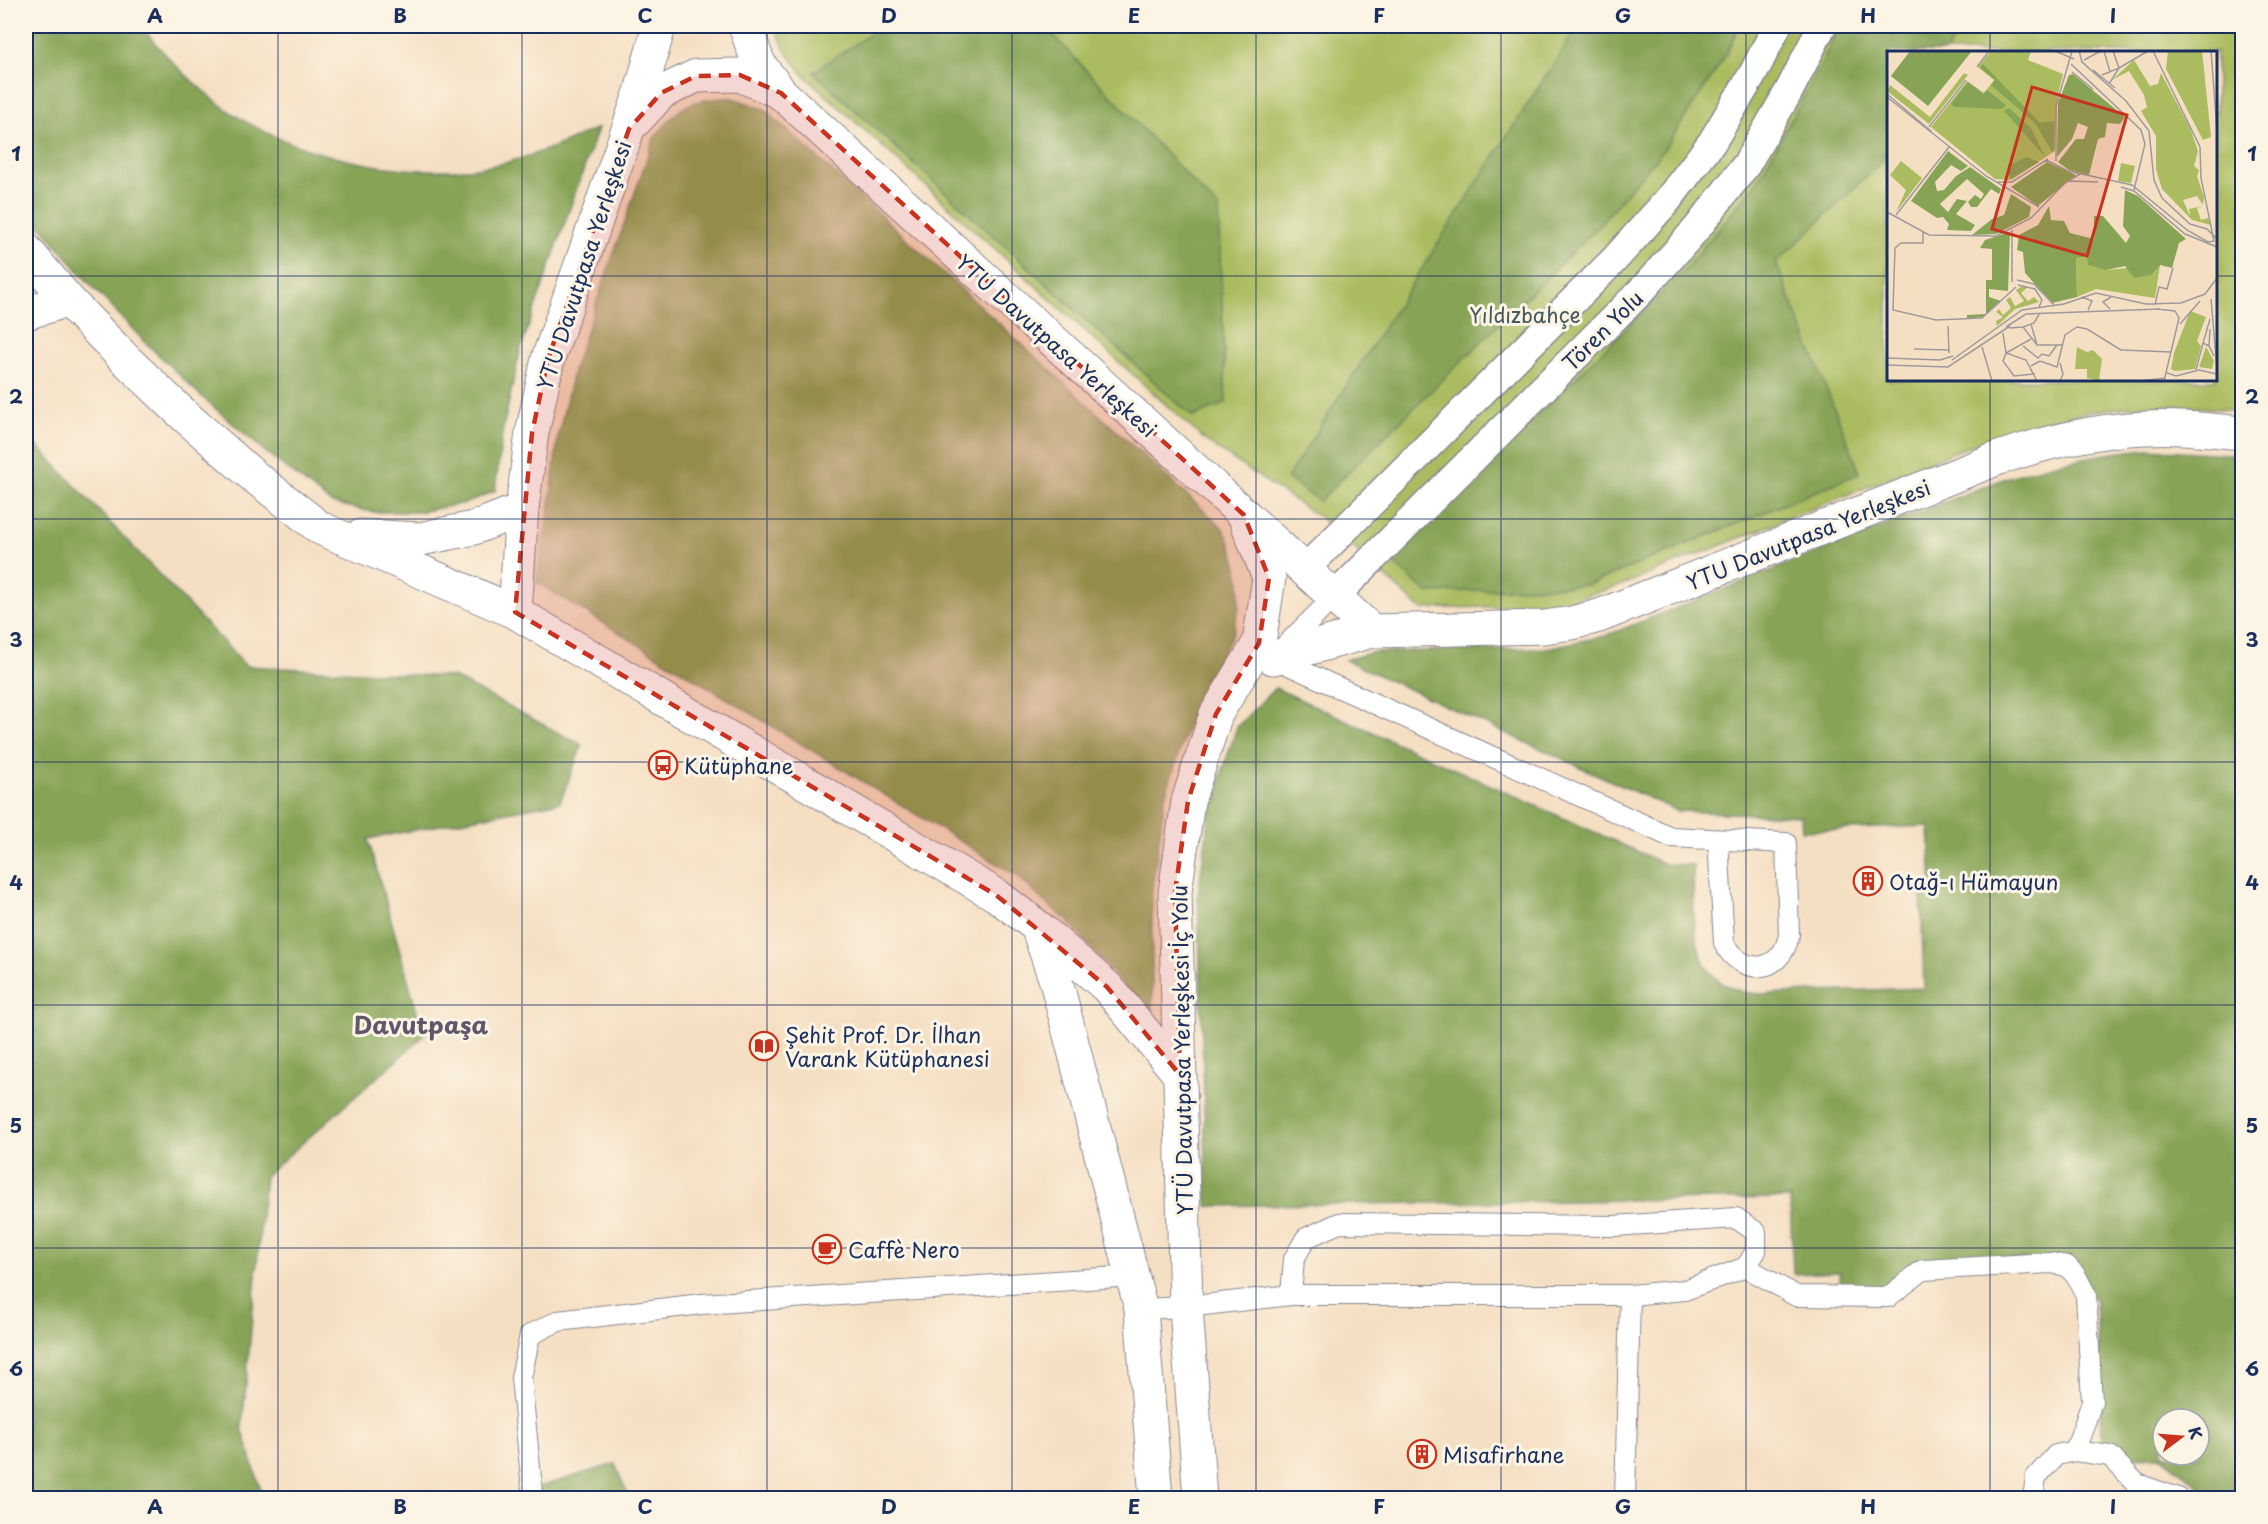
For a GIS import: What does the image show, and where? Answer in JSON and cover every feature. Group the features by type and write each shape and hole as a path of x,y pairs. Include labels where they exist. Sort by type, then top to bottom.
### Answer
{"street":[{"name":"YTU Davutpasa Yerleşkesi","path":"515,612 522,509 532,433 548,359 629,129 647,74 659,26"},
{"name":"YTU Davutpasa Yerleşkesi","path":"745,26 759,64 781,93 1372,631"},
{"name":"Tören Yolu","path":"1304,570 1614,260 1667,201 1712,142 1754,72 1777,26"},
{"name":"Tören Yolu","path":"1334,597 1643,289 1698,227 1746,165 1790,91 1822,26"},
{"name":"YTU Davutpasa Yerleşkesi","path":"629,129 661,93 696,76 740,75 781,93"},
{"path":"26,250 68,300 184,416 251,474 320,528 515,612 996,895 1038,927 1107,987 1180,1075"},
{"path":"26,313 68,300"},
{"name":"YTU Davutpasa Yerleşkesi","path":"1273,658 1372,631 1516,629 1572,623 1626,606 1999,458 2047,442 2096,432 2146,428 2242,433"},
{"path":"320,528 369,538 420,539 474,528 522,509"},
{"name":"YTÜ Davutpasa Yerleşkesi İç Yolu","path":"1200,1498 1186,1307 1175,892 1188,801 1216,714 1259,643 1269,578 1244,515"},
{"path":"1038,927 1056,981 1142,1309 1156,1498"}],"lane":[{"name":"YTU Davutpasa Yerleşkesi","path":"1216,714 1334,597"},
{"path":"1273,658 1671,837 1786,843 1789,935 1787,946 1781,956 1772,963 1761,967 1738,962 1729,954 1724,943 1718,840"},
{"path":"1142,1309 1186,1307 1291,1294 1630,1295 1686,1290 1746,1267 1756,1251 1756,1232 1736,1218 1614,1226 1339,1223 1306,1238 1294,1258 1291,1294"},
{"path":"1746,1267 1796,1296 1888,1297 1923,1270 2051,1263 2067,1266 2076,1276 2086,1295 2092,1402 2075,1451"},
{"path":"533,1498 521,1378 530,1335 558,1321 702,1304 1134,1276"},
{"path":"1625,1498 1630,1295"},
{"path":"2033,1498 2036,1477 2056,1455 2075,1451 2110,1456 2138,1491 2178,1498"}],"highlighted area":[{"path":"740,75 781,93 1244,515 1269,578 1259,643 1216,714 1188,801 1175,892 1180,1075 1107,987 996,895 515,612 532,433 548,359 629,129 661,93 696,76"}],"green space":[{"path":"26,26 141,26 197,86 246,122 279,138 350,161 425,170 495,165 535,154 598,128 520,351 503,428 495,491 466,503 418,512 372,512 331,503 268,454 202,397 143,340 88,282 26,209"},
{"name":"Yıldızbahçe","path":"775,26 2242,26 2242,411 2182,406 2125,407 2086,412 2048,421 1992,437 1619,586 1568,601 1542,605 1421,609 1322,519 1207,442 803,74 785,50"},
{"path":"882,26 1035,26 1046,28 1218,208 1226,403 1193,417 813,72"},
{"path":"1578,26 1739,26 1724,58 1665,148 1595,230 1319,501 1287,478"},
{"path":"1838,26 1962,26 1947,51 1887,51 1887,153 1882,161 1776,263 1860,473 1587,585 1427,593 1391,560 1681,274 1757,182 1823,61"},
{"path":"733,98 764,109 1224,529 1235,556 1240,581 1239,607 1233,633 1195,704 1165,796 1152,890 1152,1018 1069,922 1019,877 536,582 549,511 558,437 574,367 654,138 679,111 687,106 706,100"},
{"path":"26,434 246,666 453,677 582,745 560,802 368,839 424,1036 265,1176 242,1428 263,1498 26,1498"},
{"path":"2147,449 2242,455 2242,1471 2228,1498 2215,1498 2174,1467 2211,1467 2211,1407 2151,1407 2151,1456 2103,1458 2096,1300 2053,1258 1923,1263 1881,1291 1841,1293 1840,1272 1793,1274 1790,1198 1207,1206 1198,893 1211,806 1237,727 1275,688 1665,864 1693,865 1695,930 1699,949 1706,966 1718,980 1736,990 1760,994 1924,988 1921,894 1932,893 1929,826 1802,831 1801,816 1677,811 1345,660 1374,652 1546,648 1605,636 2006,478 2042,467 2093,456"},
{"path":"615,1464 629,1498 503,1498"}],"place":[{"name":"Kütüphane","path":"663,765"},
{"name":"Otağ-ı Hümayun","path":"1868,881"},
{"name":"Şehit Prof. Dr. İlhan Varank Kütüphanesi","path":"764,1046"},
{"name":"Caffè Nero","path":"827,1249"},
{"name":"Misafirhane","path":"1422,1454"}],"district":[{"name":"Davutpaşa","path":"421,1024"}]}
